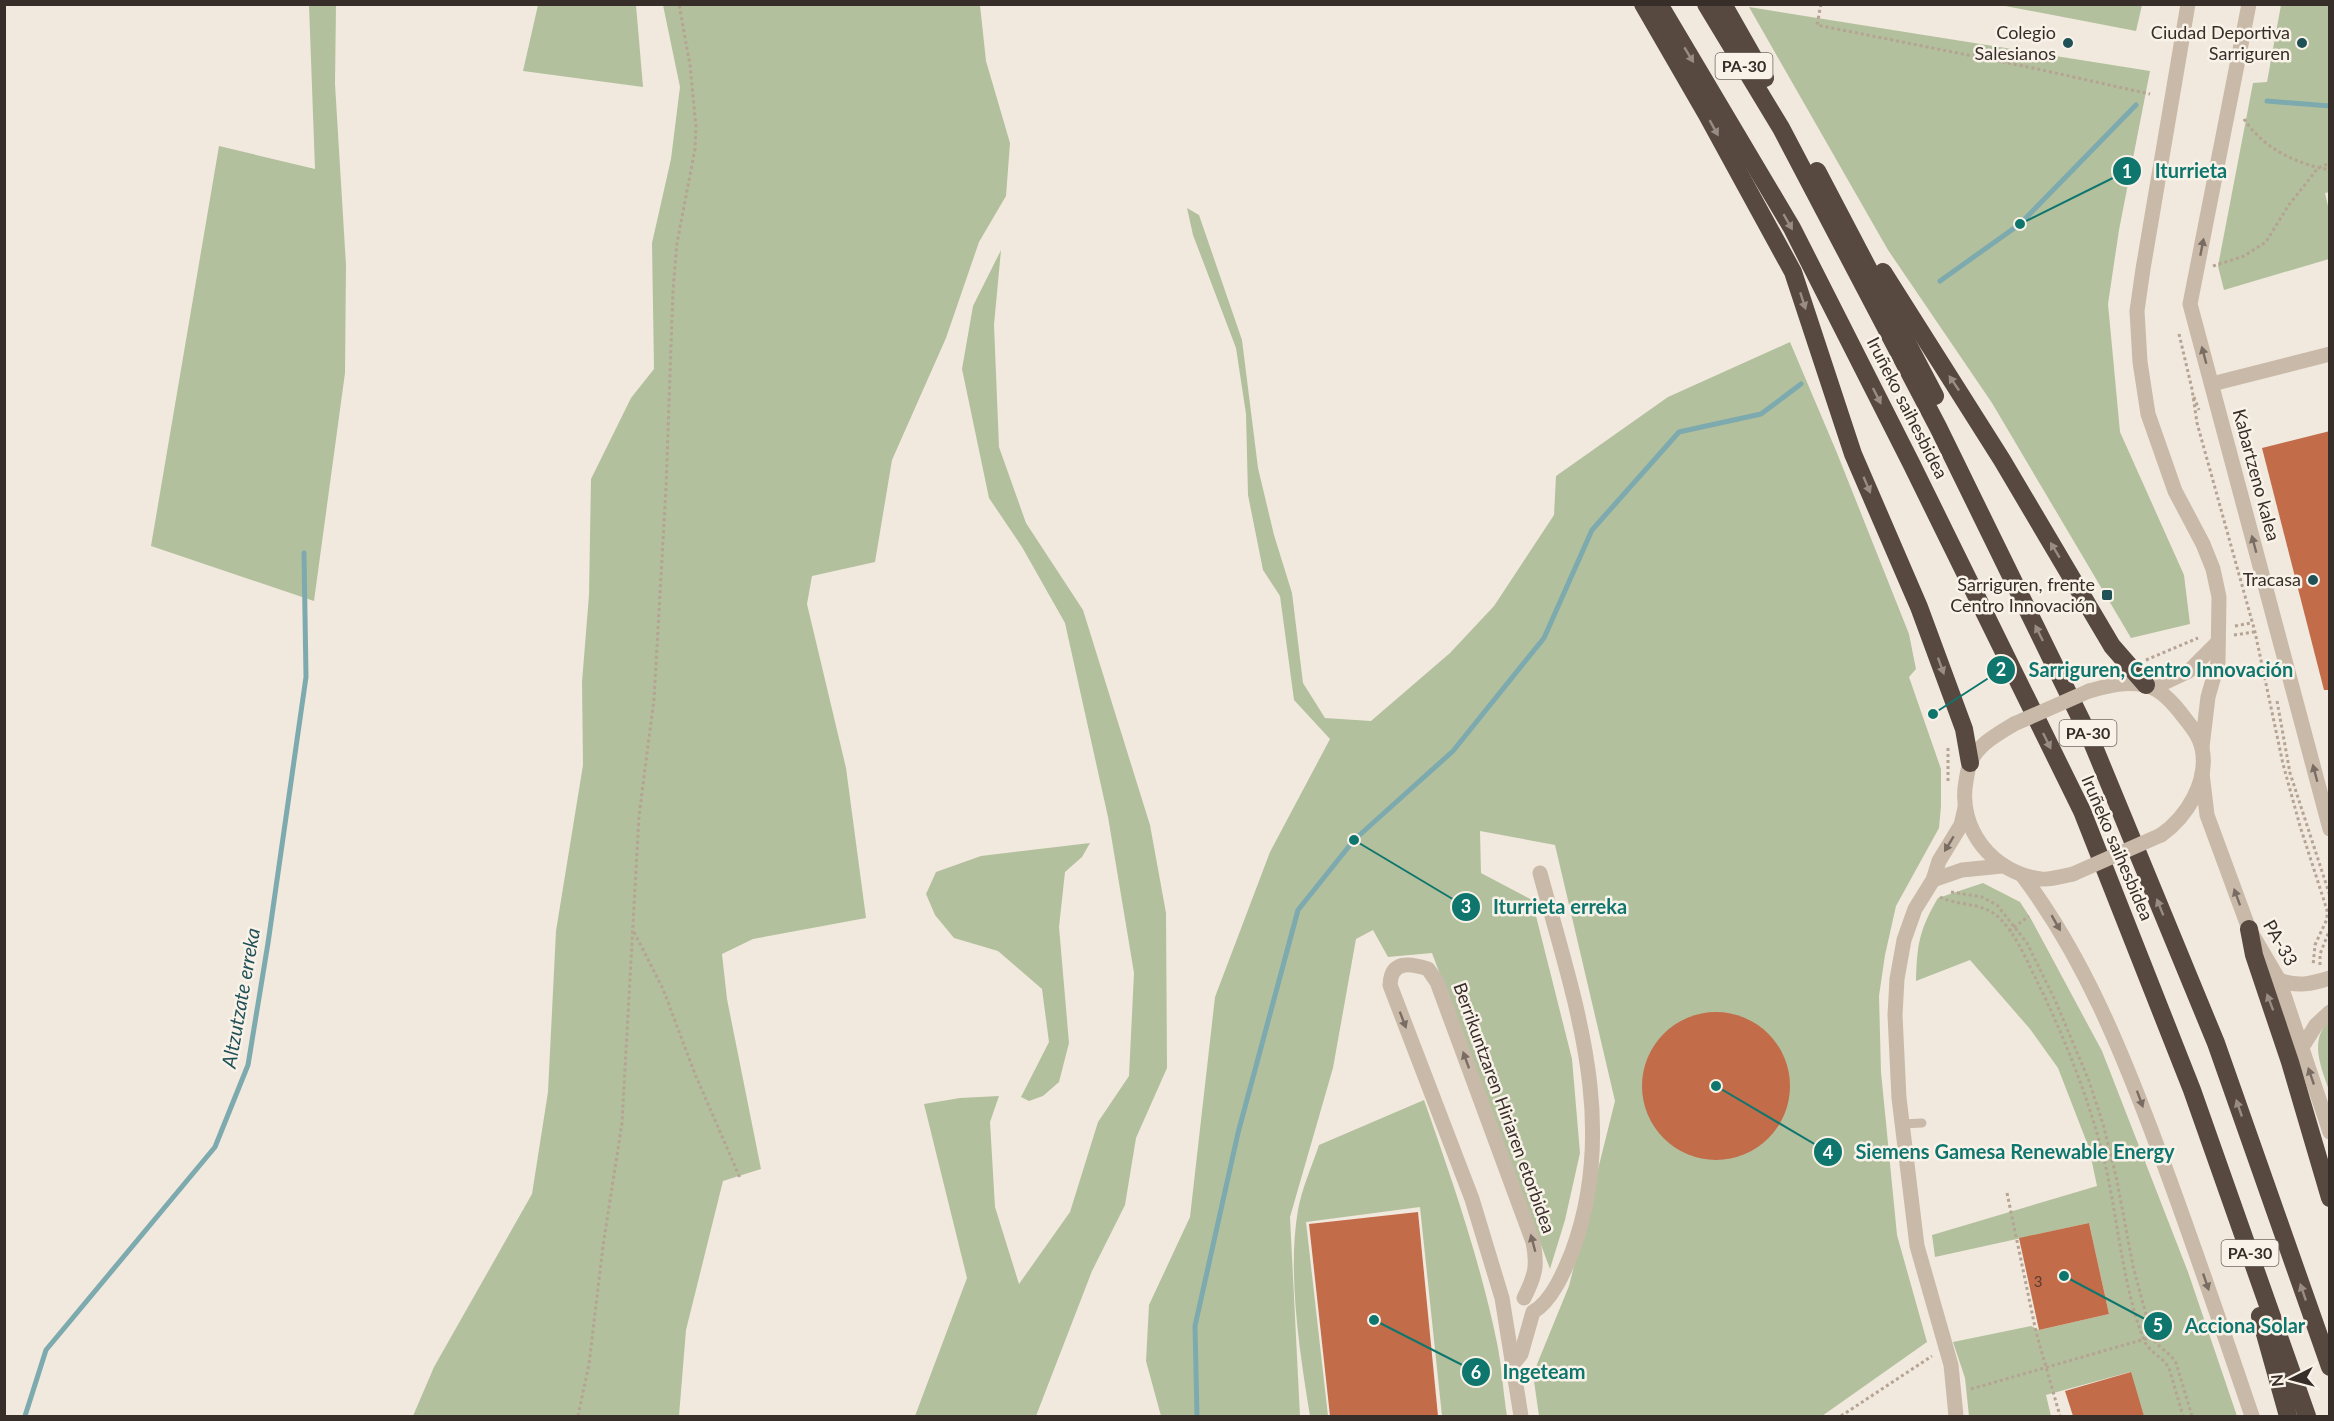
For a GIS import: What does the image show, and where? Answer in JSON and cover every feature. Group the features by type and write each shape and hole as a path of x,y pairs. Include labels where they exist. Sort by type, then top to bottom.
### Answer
{"highway":[{"path":"1643,4 1793,272 1853,454 1919,607 1964,729 1970,763"},
{"name":"Iruñeko saihesbidea","path":"1659,4 1792,228 1911,463 2082,812 2192,1090 2307,1416"},
{"name":"Iruñeko saihesbidea","path":"1706,4 1781,128 1938,427 2092,742 2216,1043 2330,1367"},
{"path":"1723,4 1844,219 1950,427 1990,514 2019,592"},
{"path":"1844,219 1864,240 1964,398 2112,646 2150,687"},
{"path":"2249,929 2254,955 2290,1062 2330,1198"},
{"path":"2192,1090 2288,1416"}],"street":[{"path":"1965,808 1972,828 1983,848 2002,866 2022,875 2043,879 2073,874 2161,835 2184,813 2195,795 2202,773 2202,747 2208,697 2218,662 2219,597 2213,569 2203,544 2175,491 2148,414 2140,362 2137,311 2142,269 2188,4"},
{"path":"2198,267 2249,4"},
{"name":"Kabartzeno kalea","path":"2198,267 2190,304 2330,829"},
{"path":"2212,384 2330,354"},
{"path":"2150,687 2188,671 2217,643"},
{"path":"1939,884 1939,861 1960,825 1965,808 1965,788 1970,763 1984,743 2014,724 2089,691 2122,683 2150,687 2173,703 2194,730 2202,747"},
{"name":"PA-33","path":"2202,773 2207,815 2249,929 2279,980 2330,1132"},
{"path":"1956,1416 1951,1365 1917,1246 1896,1060 1897,979 1904,940 1915,909 1939,884 1962,870 2002,866"},
{"name":"Berrikuntzaren Hiriaren etorbidea","path":"1513,1364 1521,1354 1533,1312 1541,1308 1567,1264 1578,1234 1591,1165 1593,1121 1591,1081 1578,1014 1540,873"},
{"path":"2022,875 2045,905 2080,965 2132,1078 2183,1215 2252,1416"},
{"name":"Berrikuntzaren Hiriaren etorbidea","path":"1521,1416 1502,1298 1472,1199 1390,986 1390,976 1398,967 1411,964 1428,969 1437,982 1533,1242 1536,1259 1535,1278 1524,1298"},
{"path":"2279,980 2292,985 2322,978"},
{"path":"2301,1049 2316,1025 2330,1012"},
{"path":"1502,1298 1524,1298 1533,1312"}],"lane":[{"path":"1731,4 1737,30"},
{"path":"1903,1124 1922,1123"}],"path":[{"path":"578,1416 589,1365 603,1246 622,1123 639,816 654,699 674,278 677,243 695,149 696,127 690,65 679,4"},
{"path":"1821,4 1817,25 2150,94"},
{"path":"2241,114 2259,137 2278,152 2299,162 2330,170"},
{"path":"2198,267 2210,267 2244,256 2266,242 2288,206 2318,168 2330,163"},
{"path":"2178,332 2192,389 2197,423 2255,632 2283,764 2327,910 2327,919 2315,945 2313,974 2322,978 2320,954 2330,929"},
{"path":"2235,626 2260,622"},
{"path":"2235,635 2262,631"},
{"path":"2145,661 2202,636"},
{"path":"1948,786 1947,745 1951,742"},
{"path":"1939,884 1956,894 1982,897 1997,905 2015,927 2039,964 2089,1081 2113,1161 2133,1266 2152,1337 2155,1343 2173,1358 2192,1416"},
{"path":"1939,896 1986,909 1997,917 2009,931 2026,959 2045,999 2078,1077 2103,1155 2127,1283 2143,1340 2151,1352 2164,1361 2169,1368 2182,1416"},
{"path":"2009,931 2033,912"},
{"path":"634,931 671,1008 695,1074 740,1178"},
{"path":"2007,1193 2045,1366 2060,1416"},
{"path":"1955,1392 2152,1337"},
{"path":"1841,1416 1936,1354 1938,1363"}],"green space":[{"path":"309,5 336,5 335,84 346,265 345,373 314,601 151,546 219,146 315,169"},
{"path":"538,5 636,5 643,87 523,71"},
{"path":"663,5 980,5 986,61 1010,143 1006,196 979,242 946,338 892,460 875,562 812,576 807,604 846,768 866,918 753,939 722,954 727,999 761,1169 723,1181 686,1330 679,1416 413,1416 434,1367 532,1194 548,1092 556,931 583,765 582,682 589,595 591,479 631,398 654,369 652,243 671,159 680,87"},
{"path":"2000,5 2142,5 2136,31"},
{"path":"2281,5 2329,5 2330,192 2325,193 2329,211 2329,259 2224,290 2218,266 2253,83 2267,82"},
{"path":"1749,7 2150,71 2119,230 2108,304 2120,432 2184,575 2190,624 2131,638 1992,403 1888,250"},
{"path":"1187,208 1199,215 1242,340 1258,468 1274,535 1292,593 1303,683 1325,718 1371,721 1450,653 1494,606 1554,515 1556,476 1668,397 1790,342 1909,634 1916,669 1909,677 1941,769 1939,828 1896,906 1879,996 1881,1072 1897,1235 1927,1342 1822,1416 1539,1416 1533,1374 1569,1286 1615,1101 1555,845 1480,831 1481,873 1532,900 1572,1059 1580,1153 1565,1220 1550,1269 1432,953 1388,957 1373,930 1356,939 1333,1068 1290,1217 1300,1416 1161,1416 1146,1361 1149,1305 1190,1217 1215,997 1270,852 1330,739 1294,700 1280,596 1263,570 1248,495 1246,414 1236,348 1193,235"},
{"path":"1001,250 994,325 999,447 1026,523 1083,610 1150,825 1166,913 1167,1068 1136,1138 1125,1205 1092,1271 1036,1416 915,1416 967,1278 924,1104 960,1098 999,1096 990,1122 995,1207 1019,1284 1070,1212 1098,1122 1129,1076 1134,973 1108,817 1065,623 1022,547 989,498 962,369 973,306"},
{"path":"1090,843 1082,857 1065,872 1059,927 1069,1043 1059,1082 1043,1096 1029,1101 1021,1097 1049,1042 1042,989 998,951 954,938 935,915 926,894 936,872 981,856"},
{"path":"1983,883 2020,902 2102,1051 2188,1272 2237,1416 2144,1416 2130,1372 2046,1395 2051,1416 1969,1416 1965,1378 1953,1342 2031,1326 2039,1330 2109,1314 2089,1223 1935,1257 1932,1235 2097,1186 2089,1148 2058,1068 2030,1029 1970,960 1916,981 1920,938 1938,898"},
{"path":"2329,1021 2329,1090 2320,1063 2318,1045 2323,1028"},
{"path":"1424,1100 1455,1190 1482,1281 1499,1352 1507,1416 1442,1416 1420,1207 1306,1222 1328,1416 1310,1416 1302,1367 1294,1287 1295,1234 1298,1210 1307,1177 1319,1145"}],"building":[{"name":"Tracasa","path":"2330,431 2330,690 2324,690 2262,448"},
{"path":"1716,1012 1730,1013 1744,1018 1757,1024 1768,1034 1778,1045 1784,1058 1789,1072 1789,1100 1784,1114 1778,1127 1768,1138 1757,1148 1744,1154 1730,1159 1716,1160 1702,1159 1688,1154 1675,1148 1664,1138 1654,1127 1648,1114 1643,1100 1642,1086 1643,1072 1648,1058 1654,1045 1664,1034 1675,1024 1688,1018 1702,1013"},
{"path":"1418,1212 1438,1416 1330,1416 1309,1224"},
{"path":"2089,1223 2109,1314 2039,1330 2019,1238"},
{"path":"2131,1372 2144,1416 2073,1416 2065,1391"}],"waterway":[{"path":"2267,101 2330,106"},
{"path":"1940,281 2020,224 2136,105"},
{"path":"1197,1416 1195,1326 1238,1133 1298,910 1354,840 1453,751 1544,638 1592,530 1679,432 1761,414 1801,384"},
{"name":"Altzutzate erreka","path":"25,1416 46,1350 215,1147 248,1065 306,677 304,553"}],"place":[{"name":"Colegio Salesianos","path":"2068,43"},
{"name":"Ciudad Deportiva Sarriguren","path":"2302,43"},
{"name":"Iturrieta","path":"2020,224"},
{"name":"Tracasa","path":"2313,580"},
{"name":"Sarriguren, frente Centro Innovación","path":"2107,595"},
{"name":"Sarriguren, Centro Innovación","path":"1933,714"},
{"name":"Iturrieta erreka","path":"1354,840"},
{"name":"Siemens Gamesa Renewable Energy","path":"1716,1086"},
{"name":"Acciona Solar","path":"2064,1276"},
{"name":"Ingeteam","path":"1374,1320"}]}
